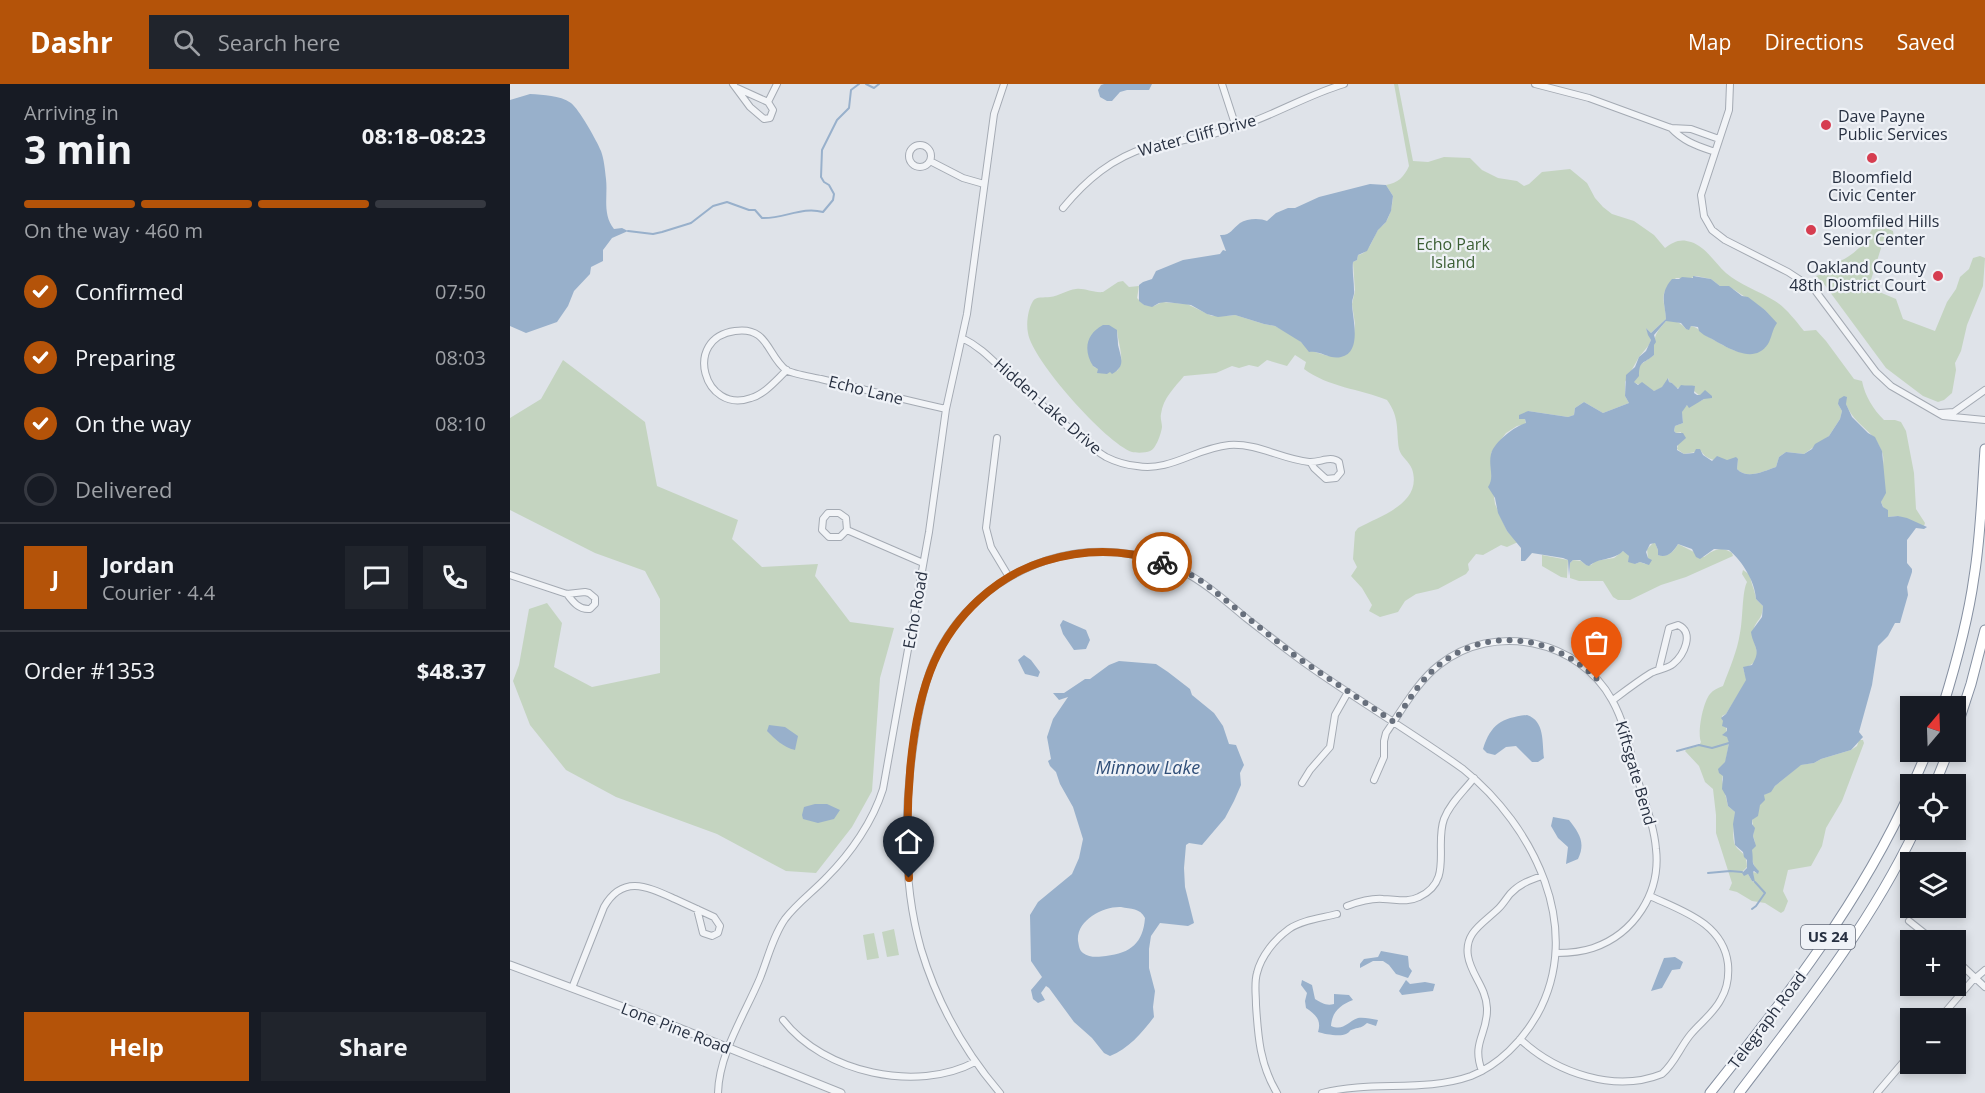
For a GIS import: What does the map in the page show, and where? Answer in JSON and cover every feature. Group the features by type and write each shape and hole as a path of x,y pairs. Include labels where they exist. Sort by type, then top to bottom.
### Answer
{"highway":[{"path":"1946,696 1972,591 1985,449"},
{"path":"1966,699 1985,630"},
{"name":"Telegraph Road","path":"1710,1093 1803,973 1838,923 1881,851 1900,812"},
{"name":"Telegraph Road","path":"1738,1093 1855,934 1910,840"}],"street":[{"path":"768,102 777,84"},
{"name":"Echo Road","path":"718,1093 719,1080 729,1048 782,924 792,910 843,860 868,822 880,798 886,778 923,563 946,409 972,284 994,114 1004,84"},
{"path":"1222,84 1236,127"},
{"name":"Water Cliff Drive","path":"1063,208 1092,177 1121,158 1147,147 1236,127 1318,92 1344,84"},
{"path":"1535,84 1597,100 1671,128 1691,129 1719,139"},
{"path":"1730,84 1729,110 1701,195 1702,211 1712,230 1725,240 1809,285 1818,293 1883,380 1936,412 1953,418 1985,420"},
{"path":"735,86 768,102 773,113 770,118 765,119 750,107 735,86"},
{"path":"1671,128 1688,143 1715,152"},
{"path":"930,161 963,178 984,184"},
{"path":"744,330 762,337 787,370 758,395 739,400 727,398 713,388 705,375 703,361 708,349 718,338 726,333 744,330"},
{"name":"Hidden Lake Drive","path":"962,338 978,347 1095,450 1114,460 1136,466 1157,467 1175,463 1205,450 1233,445 1261,448 1311,463 1329,459 1336,460 1341,466 1341,472 1336,478 1326,479 1311,463"},
{"name":"Echo Lane","path":"787,370 946,409"},
{"path":"1936,412 1954,412 1985,390"},
{"path":"997,438 986,528 991,547 1009,577"},
{"path":"828,513 839,513 846,519 847,530 840,537 829,537 822,530 823,519 828,513"},
{"path":"847,530 923,563"},
{"path":"1000,1093 975,1062 944,1010 920,946 912,907 907,816 909,781 922,698 938,652 952,629 986,592 1009,577 1036,564 1077,553 1101,551 1162,562 1203,582 1288,650 1474,778 1516,826 1542,876 1553,912 1557,953 1555,969 1545,999 1534,1020 1520,1039 1482,1071 1457,1082 1421,1090 1358,1087 1322,1093"},
{"path":"510,575 567,594"},
{"path":"1612,700 1659,669 1672,665 1687,638 1683,627 1678,625 1669,628 1659,669"},
{"name":"Kiftsgate Bend","path":"1374,780 1384,757 1384,737 1421,683 1438,666 1468,649 1501,641 1534,643 1562,652 1588,670 1612,700 1623,726 1655,840 1657,868 1650,896 1638,915 1617,936 1591,949 1557,953"},
{"path":"1302,783 1330,747 1335,716 1348,692"},
{"path":"1347,906 1377,899 1412,900 1430,890 1438,879 1442,866 1441,835 1444,820 1452,805 1474,778"},
{"path":"1482,1071 1478,1058 1478,1047 1486,1022 1487,1006 1484,990 1467,954 1470,938 1478,925 1498,909 1514,890 1527,881 1542,876"},
{"path":"572,988 604,907 620,889 631,886 648,887 697,909 718,920 720,926 718,933 712,936 703,933 697,909"},
{"path":"1631,1089 1656,1079 1673,1063 1689,1036 1718,1005 1725,991 1728,976 1726,953 1714,932 1700,920 1650,896"},
{"path":"1277,1093 1268,1076 1261,1054 1255,988 1257,973 1267,952 1286,931 1297,925 1337,914"},
{"path":"1909,921 1920,930"},
{"name":"Lone Pine Road","path":"511,967 572,988 841,1093"},
{"path":"1966,969 1985,987"},
{"path":"1949,1008 1985,970"},
{"path":"783,1020 803,1041 821,1054 868,1075 894,1079 924,1078 952,1073 975,1062"},
{"path":"1520,1039 1547,1064 1570,1077 1589,1084"},
{"path":"1877,1093 1900,1066"}],"green space":[{"name":"Echo Park Island","path":"1394,84 1398,84 1413,161 1428,162 1444,157 1470,158 1482,170 1498,178 1517,181 1524,186 1542,172 1570,169 1587,183 1603,207 1612,214 1634,221 1654,235 1665,248 1674,242 1683,240 1701,247 1731,277 1779,304 1804,331 1816,330 1854,379 1862,381 1867,397 1880,416 1884,420 1901,422 1906,431 1914,473 1916,509 1925,523 1924,526 1898,516 1888,517 1881,502 1885,488 1882,452 1875,439 1854,417 1846,404 1838,404 1842,411 1840,419 1829,436 1804,454 1786,452 1779,457 1776,467 1761,472 1746,474 1741,472 1737,469 1738,459 1713,460 1701,451 1684,454 1677,449 1681,432 1674,431 1675,426 1683,423 1683,409 1685,406 1704,399 1689,387 1676,388 1669,382 1669,378 1662,388 1654,391 1633,382 1640,365 1654,355 1655,340 1659,330 1666,321 1675,321 1686,329 1691,326 1696,328 1727,347 1741,352 1755,353 1762,350 1771,333 1774,321 1765,310 1733,289 1720,286 1711,279 1696,276 1676,278 1666,289 1664,297 1666,319 1651,333 1646,328 1651,340 1625,382 1625,396 1629,403 1603,413 1584,402 1575,408 1574,415 1568,417 1528,411 1519,419 1525,419 1526,424 1517,426 1506,433 1491,453 1495,504 1507,531 1518,542 1507,547 1501,545 1483,555 1476,554 1468,564 1469,570 1466,574 1438,589 1416,594 1405,601 1398,612 1380,617 1369,611 1372,605 1362,588 1351,576 1357,567 1353,559 1355,532 1358,528 1389,513 1412,491 1414,481 1412,469 1399,449 1396,418 1387,400 1323,380 1304,369 1306,362 1295,355 1287,366 1267,360 1258,367 1232,366 1216,373 1184,376 1164,403 1161,416 1162,427 1158,441 1152,450 1141,453 1132,452 1120,445 1089,418 1042,362 1033,345 1028,333 1027,321 1034,299 1076,289 1103,292 1123,281 1129,287 1139,286 1137,298 1144,305 1154,306 1162,302 1187,304 1212,316 1235,315 1275,326 1294,336 1312,351 1328,356 1353,343 1355,324 1352,304 1355,291 1353,262 1357,260 1358,255 1368,249 1389,217 1393,196 1386,185 1400,179 1409,166","holes":["1117,330 1121,357 1120,367 1117,371 1100,373 1098,368 1092,364"]},
{"path":"1882,226 1893,231 1894,238 1882,245 1870,283 1878,286 1877,291 1896,299 1903,319 1935,331 1960,277 1969,269 1973,258 1980,256 1985,258 1983,286 1955,363 1952,393 1944,400 1938,402 1923,396 1886,368 1816,276 1822,274 1819,265 1831,264 1845,258 1865,243 1873,229"},
{"path":"563,360 645,422 657,486 738,520 732,539 762,567 818,564 815,576 850,622 894,628 880,678 872,791 852,827 816,873 786,871 717,834 616,797 566,770 530,725 513,681 519,665 529,609 547,603 562,623 554,667 592,687 660,673 660,599 645,571 595,553 510,510 510,418 541,399"},
{"path":"1653,543 1658,550 1658,555 1661,556 1670,554 1678,544 1704,557 1721,549 1732,553 1733,556 1630,600 1618,600 1613,597 1603,581 1579,581 1570,578 1570,563 1573,560 1591,565 1595,561 1614,558 1623,551 1635,564 1640,562 1645,564 1648,558 1647,549"},
{"path":"1542,555 1568,560 1567,578 1542,566"},
{"path":"1743,570 1750,575 1756,599 1763,606 1753,634 1757,651 1756,660 1743,668 1747,680 1726,714 1722,716 1729,743 1722,780 1728,806 1735,812 1734,842 1747,861 1747,867 1742,872 1748,874 1752,881 1754,882 1753,872 1757,873 1752,860 1755,842 1752,820 1763,796 1800,765 1814,763 1851,750 1857,746 1859,740 1863,740 1864,743 1842,801 1826,828 1822,846 1811,866 1788,870 1783,891 1788,901 1781,913 1765,903 1752,901 1729,890 1732,883 1716,833 1713,789 1705,782 1699,766 1685,751 1699,746 1701,742 1700,725 1707,698 1723,686 1735,653 1747,582 1742,574"},
{"path":"894,929 899,955 887,957 882,932"},
{"path":"874,933 879,958 867,960 863,935"}],"water":[{"path":"1104,84 1152,84 1149,90 1127,90 1120,92 1112,101 1107,101 1100,97 1098,90"},
{"path":"530,94 561,98 571,103 578,112 602,154 610,223 614,229 622,228 628,231 612,238 603,250 603,261 591,267 590,274 574,291 568,306 557,322 526,333 510,326 510,100"},
{"path":"1370,184 1386,185 1393,196 1391,211 1386,222 1378,230 1367,251 1358,255 1357,260 1353,262 1352,303 1355,333 1352,348 1348,354 1337,358 1309,352 1301,342 1275,326 1235,315 1218,317 1191,305 1166,302 1152,307 1139,301 1139,285 1152,279 1156,271 1183,260 1226,251 1220,235 1229,233 1243,221 1261,219 1267,221 1276,213 1288,208 1295,208 1319,197"},
{"path":"1693,276 1711,279 1720,286 1729,286 1765,310 1777,323 1768,344 1754,354 1737,352 1704,335 1698,327 1691,326 1689,330 1681,323 1666,321 1654,335 1656,342 1654,355 1641,365 1639,376 1634,382 1638,385 1642,382 1654,391 1662,387 1668,378 1669,382 1678,389 1681,385 1695,386 1694,393 1697,395 1705,390 1712,396 1689,408 1687,405 1682,412 1683,423 1675,426 1674,431 1683,433 1686,438 1677,446 1677,450 1684,454 1694,453 1696,449 1700,449 1703,455 1712,461 1717,456 1727,460 1736,457 1738,459 1737,469 1741,472 1751,474 1761,472 1776,467 1779,457 1786,452 1804,454 1829,436 1840,419 1842,411 1838,404 1839,399 1844,396 1847,397 1846,404 1852,417 1875,437 1882,451 1886,493 1881,502 1888,510 1888,517 1907,518 1927,527 1916,528 1907,540 1907,563 1912,569 1907,587 1908,595 1900,623 1895,623 1888,636 1878,646 1872,685 1859,732 1863,737 1851,750 1814,763 1801,765 1771,792 1764,795 1765,800 1760,805 1758,816 1752,820 1756,846 1752,850 1753,862 1759,871 1758,874 1753,872 1755,882 1748,874 1744,876 1742,873 1747,868 1747,860 1743,852 1735,845 1733,824 1735,812 1728,806 1722,789 1723,776 1718,769 1725,762 1729,743 1727,737 1722,735 1727,728 1722,726 1721,718 1726,714 1746,680 1743,667 1752,665 1755,660 1757,651 1751,632 1762,617 1763,606 1756,599 1750,578 1739,560 1729,550 1714,549 1700,559 1696,557 1692,549 1678,544 1670,554 1661,556 1658,555 1655,543 1650,544 1646,552 1648,558 1652,560 1649,565 1628,562 1629,556 1623,551 1589,566 1580,560 1573,560 1570,563 1569,576 1568,560 1563,558 1532,553 1525,561 1521,561 1521,548 1507,531 1498,513 1495,498 1488,487 1491,479 1490,459 1493,449 1516,427 1526,423 1525,419 1519,419 1519,415 1528,411 1568,417 1574,415 1575,408 1584,402 1603,413 1629,403 1625,396 1626,375 1635,367 1651,340 1646,328 1651,333 1666,319 1665,289 1672,279 1693,278"},
{"path":"1103,325 1109,325 1117,330 1121,365 1112,374 1110,372 1097,373 1098,369 1093,366 1088,354 1090,338"},
{"path":"1063,620 1086,630 1090,640 1086,649 1074,650 1063,634 1060,625"},
{"path":"1024,655 1040,672 1038,677 1025,674 1018,660"},
{"name":"Minnow Lake","path":"1119,661 1156,664 1168,672 1190,689 1192,695 1214,713 1223,726 1229,744 1236,745 1244,765 1240,773 1241,785 1225,818 1202,845 1189,843 1186,845 1185,887 1194,923 1188,926 1160,923 1151,936 1149,968 1155,991 1154,1017 1134,1040 1110,1056 1104,1053 1092,1038 1074,1022 1049,988 1046,986 1041,993 1045,1000 1038,1003 1033,999 1031,990 1042,977 1031,961 1030,915 1038,902 1072,874 1079,858 1083,839 1073,807 1048,761 1051,759 1047,737 1053,719 1068,697 1059,700 1053,693 1064,693 1085,679 1090,679 1109,665","holes":["1121,907 1138,911 1145,918 1142,934 1138,940 1129,949 1115,955 1085,955 1078,941 1081,927 1099,912"]},
{"path":"1527,715 1533,718 1540,727 1544,758 1538,762 1532,762 1516,746 1506,747 1495,755 1483,749 1494,728 1504,720"},
{"path":"769,725 785,727 798,736 795,750 776,740 767,731"},
{"path":"827,804 840,810 834,819 818,823 803,819 804,807"},
{"path":"1553,817 1569,820 1576,829 1581,843 1578,859 1566,864 1568,847 1558,838 1551,826"},
{"path":"1381,951 1408,956 1409,967 1412,971 1408,978 1396,974 1383,961 1373,961 1360,968 1364,959 1378,957"},
{"path":"1675,957 1683,962 1680,969 1672,970 1662,988 1651,991 1664,958"},
{"path":"1302,980 1312,985 1315,999 1324,1004 1334,1004 1334,994 1349,995 1353,1000 1338,1010 1331,1026 1342,1027 1358,1018 1363,1018 1378,1020 1376,1026 1367,1023 1340,1035 1318,1032 1317,1018 1306,1008 1307,993 1301,985"},
{"path":"1406,980 1410,984 1425,982 1435,984 1433,991 1402,995 1399,991"}],"waterway":[{"path":"628,231 653,234 662,232 691,223 713,206 727,202 755,210 762,218 808,211 823,212 833,200 834,194 821,177 822,150 837,120 849,108 851,90 859,84"},
{"path":"866,84 874,88 879,84"},
{"path":"1677,751 1699,745 1712,748 1729,743"},
{"path":"1708,873 1742,872"},
{"path":"1752,909 1765,893 1755,882"}],"way so far":[{"path":"1162,562 1195,576 1298,658 1394,722 1421,683 1438,666 1461,652 1486,643 1510,640 1546,646 1578,662 1597,679"}],"place":[{"name":"Dave Payne Public Services","path":"1826,125"},
{"name":"Bloomfield Civic Center","path":"1872,158"},
{"name":"Bloomfiled Hills Senior Center","path":"1811,230"},
{"name":"Oakland County 48th District Court","path":"1938,276"}],"route":[{"path":"909,878 907,816 909,781 919,713 938,652 960,619 978,599 997,584 1023,569 1054,558 1101,551 1141,556 1162,562"}]}
